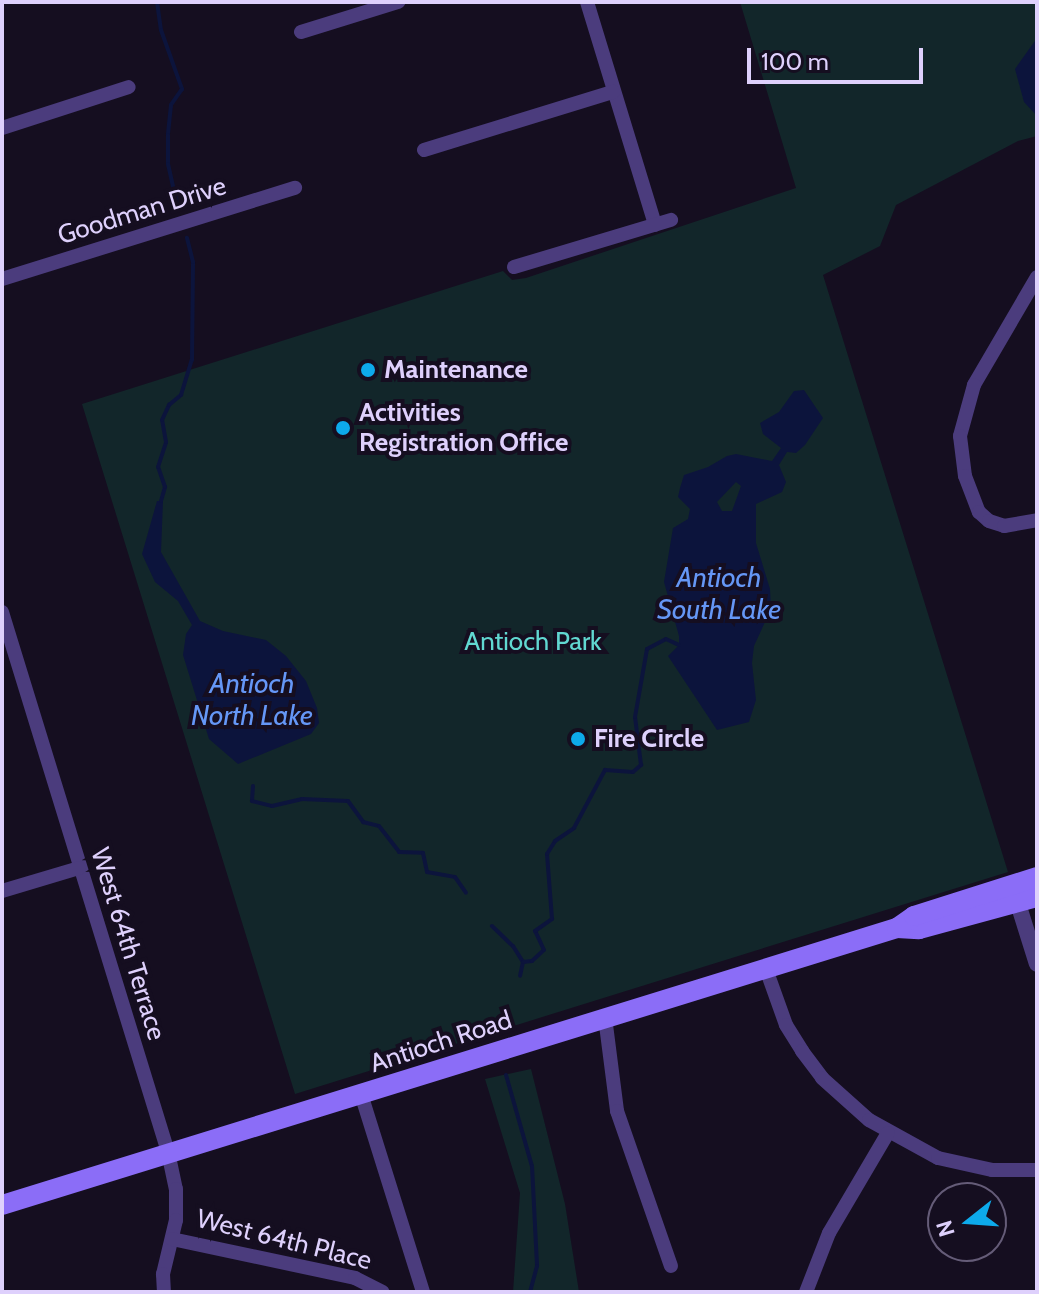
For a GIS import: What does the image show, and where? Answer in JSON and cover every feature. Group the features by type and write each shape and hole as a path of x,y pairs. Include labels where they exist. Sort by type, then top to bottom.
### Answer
{"main road":[{"name":"Antioch Road","path":"2,1205 897,928 919,929 1022,895 1037,877"}],"street":[{"path":"301,32 398,2"},
{"path":"587,2 655,225"},
{"path":"2,128 129,87"},
{"path":"424,150 613,92"},
{"name":"Goodman Drive","path":"2,279 295,188"},
{"path":"514,267 671,220"},
{"path":"1037,277 974,385 962,421 965,476 972,498 989,521 1004,526 1037,520"},
{"name":"West 64th Terrace","path":"2,612 168,1152 176,1189 172,1239 163,1274 164,1292"},
{"path":"2,891 79,868"},
{"path":"1022,895 1037,964"},
{"path":"766,969 786,1025 815,1069 843,1101 888,1133 938,1158 966,1166 1037,1170"},
{"path":"605,1017 617,1111 671,1266"},
{"path":"361,1094 423,1292"},
{"path":"806,1292 829,1233 888,1133"},
{"name":"West 64th Place","path":"172,1239 355,1278 383,1292"}],"green space":[{"name":"Antioch Park","path":"740,2 1037,2 1037,136 1018,141 896,205 880,246 823,275 1008,872 295,1094 82,404 503,271 512,280 526,278 796,188"},
{"path":"531,1069 565,1204 579,1292 513,1292 520,1193 485,1079"}],"water":[{"path":"1037,38 1037,116 1024,102 1015,69"},
{"name":"Antioch South Lake","path":"804,390 823,418 805,445 796,453 787,452 779,465 786,482 782,492 756,504 756,543 770,589 771,609 754,646 752,663 756,700 749,722 717,730 668,656 679,645 679,636 664,582 673,528 688,519 690,509 678,497 680,488 684,475 727,456 736,454 772,461 781,448 763,434 760,423 779,412 794,391","holes":["736,482 741,486 732,511 722,511 717,502"]},
{"name":"Antioch North Lake","path":"157,501 163,501 161,552 200,621 223,631 266,640 286,656 306,681 317,708 319,723 311,734 238,764 209,739 183,655 186,634 192,625 178,601 155,582 142,554"}],"waterway":[{"path":"157,2 161,30 182,89 171,105 168,135 168,164 177,204"},
{"path":"161,501 165,487 158,467 166,442 162,420 169,405 181,395 192,360 193,262 187,238"},
{"path":"523,962 532,961 544,950 535,931 552,919 547,854 555,841 574,828 605,770 633,772 641,765 635,717 647,649 666,639 679,645"},
{"path":"253,786 252,801 272,806 302,799 348,801 363,822 379,826 399,852 423,853 427,872 455,877 466,893"},
{"path":"492,926 513,946 523,962 520,976"},
{"path":"506,1075 532,1166 537,1266 530,1292"}],"place":[{"name":"Maintenance","path":"368,370"},
{"name":"Activities Registration Office","path":"343,428"},
{"name":"Fire Circle","path":"578,739"}]}
